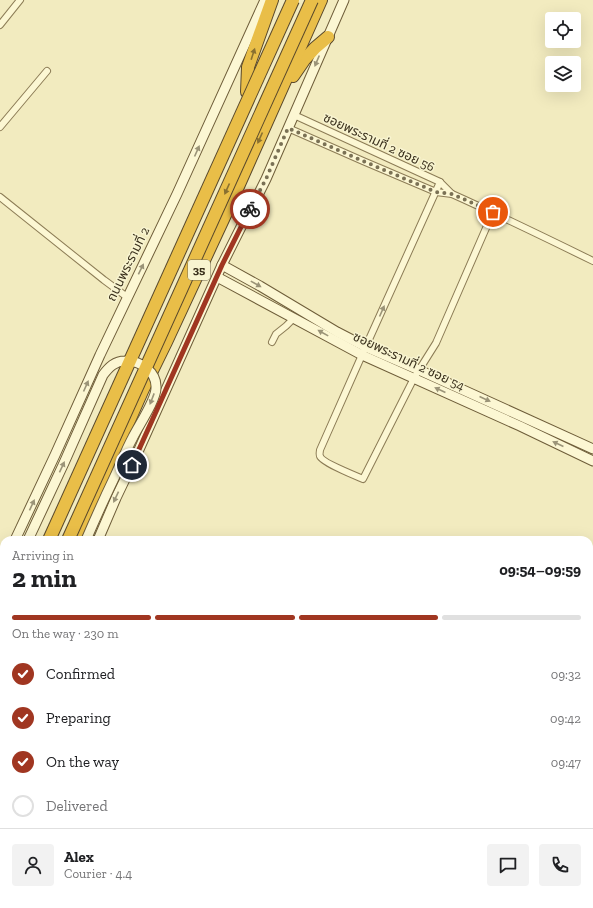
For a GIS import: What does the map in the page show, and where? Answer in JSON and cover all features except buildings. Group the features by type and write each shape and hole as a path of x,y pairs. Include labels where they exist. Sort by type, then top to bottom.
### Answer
{"highway":[{"path":"247,92 248,67 272,0"},
{"name":"35","path":"47,536 288,0"},
{"path":"51,536 293,0"},
{"path":"70,536 312,0"},
{"name":"35","path":"78,536 143,389 232,200 321,0"},
{"path":"277,99 304,60 328,37"}],"main road":[{"name":"ถนนพระรามที่ 2","path":"17,536 56,455 100,354 178,194 265,0"},
{"name":"35","path":"100,536 222,265 260,192 344,0"},
{"name":"ซอยพระรามที่ 2 ซอย 54","path":"222,265 337,332 364,351 419,370 593,449"},
{"name":"ซอยพระรามที่ 2 ซอย 54","path":"217,277 294,318 364,351 414,378 592,458"},
{"path":"30,536 103,375 108,368 116,363 130,361 144,366 149,370 156,382 156,389 150,407 132,438 88,536"}],"street":[{"path":"0,24 20,0"},
{"path":"0,127 48,71"},
{"name":"ซอยพระรามที่ 2 ซอย 56","path":"294,115 440,182 452,194"},
{"name":"ซอยพระรามที่ 2 ซอย 56","path":"288,128 436,192 452,194 593,260"},
{"path":"440,182 320,450 319,456 327,463 363,479 414,378 436,343 493,212"},
{"path":"0,197 104,280 128,297"},
{"path":"272,342 276,334 294,318"}],"way so far":[{"path":"250,209 266,179 288,128 436,192 452,194 493,212"}],"route":[{"path":"132,465 222,265 250,209"}]}
